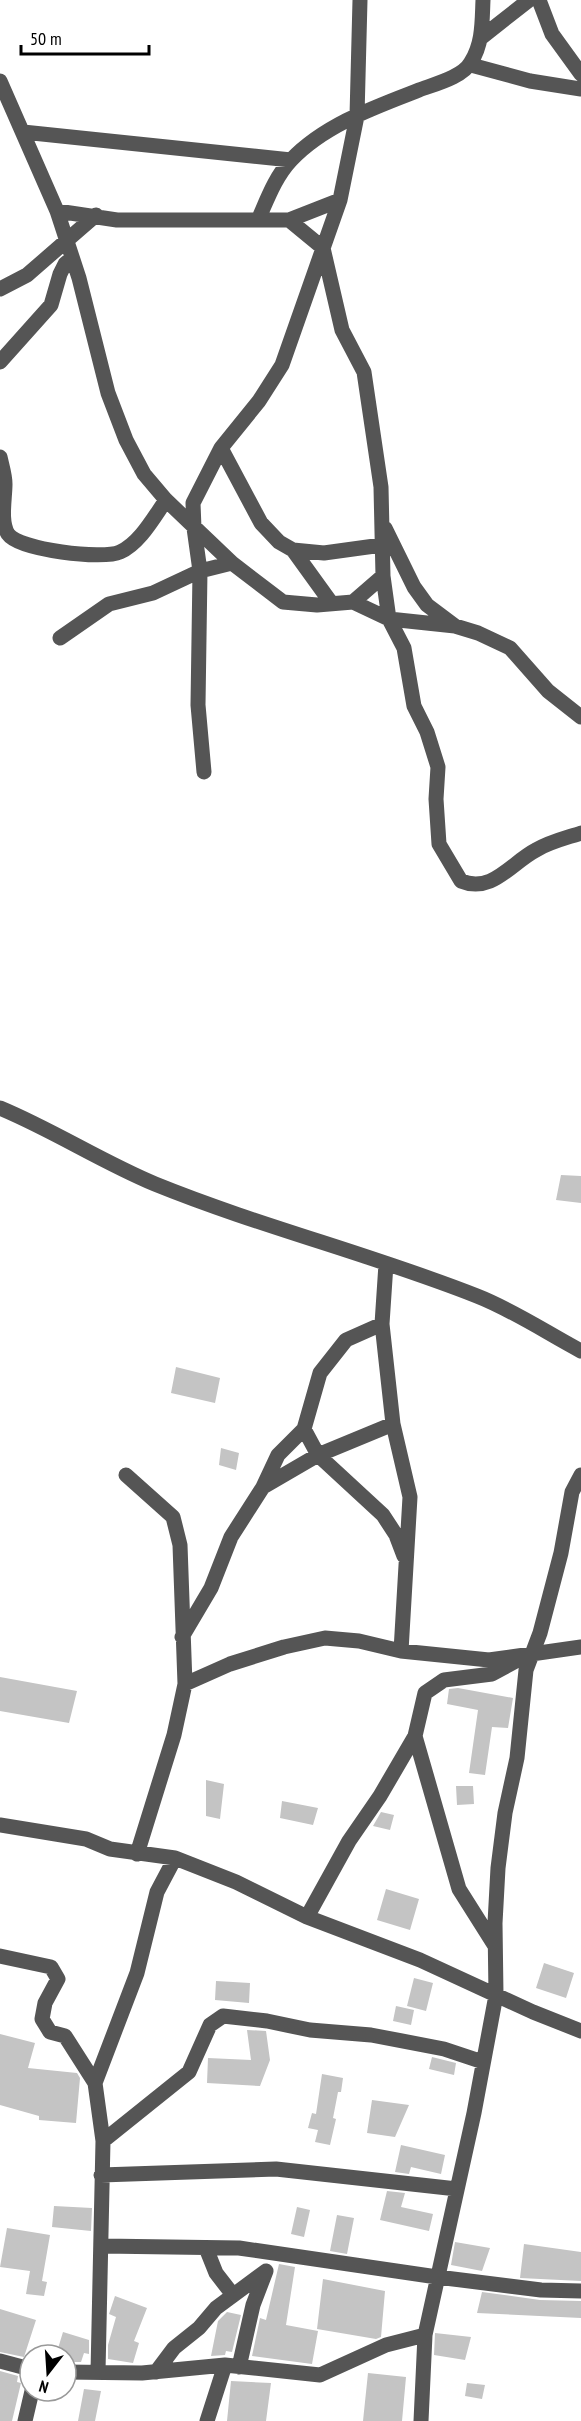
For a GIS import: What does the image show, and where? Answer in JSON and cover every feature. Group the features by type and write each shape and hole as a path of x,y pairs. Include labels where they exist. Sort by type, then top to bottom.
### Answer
{"street":[{"path":"204,772 198,705 200,571 193,503 221,448 259,401 282,365 340,200 357,116 360,0"},
{"path":"258,220 280,175 291,160 313,141 357,116 448,79 471,64 482,37 483,0"},
{"path":"482,37 529,0"},
{"path":"539,0 552,34 581,74"},
{"path":"471,64 530,81 581,89"},
{"path":"0,81 57,211 108,393 126,440 144,474 166,500 232,563 284,602 295,605 353,602 389,619 455,626 496,640 522,658 533,675 581,717"},
{"path":"23,132 291,160"},
{"path":"57,211 96,215 117,220 179,222 290,220 340,200"},
{"path":"0,362 51,305 69,251 96,215"},
{"path":"290,220 323,248 342,330 364,372 381,487 383,576 389,619 405,648 414,706 427,732 438,767 436,799 439,844 460,881 477,885 489,883 536,849 581,833"},
{"path":"0,289 69,251"},
{"path":"221,448 261,523 279,542 293,550 324,553 382,544"},
{"path":"0,457 5,482 5,528 16,541 28,545 84,554 110,555 132,543 166,500"},
{"path":"178,513 193,503"},
{"path":"382,522 414,587 427,605 455,626"},
{"path":"293,550 332,604"},
{"path":"60,638 109,604 153,593 200,571 232,563"},
{"path":"353,602 383,576"},
{"path":"0,1108 35,1123 153,1183 259,1223 479,1296 581,1352"},
{"path":"386,1264 382,1324 393,1424 410,1497 401,1651"},
{"path":"182,1637 212,1588 231,1538 263,1487 278,1455 304,1429 321,1373 346,1340 382,1324"},
{"path":"263,1487 318,1455 393,1424"},
{"path":"304,1429 318,1455 383,1515 396,1535 406,1563"},
{"path":"126,1475 173,1517 180,1545 185,1684 174,1734 138,1854"},
{"path":"421,2421 425,2335 496,1995 498,1868 505,1813 517,1758 526,1670 540,1633 561,1553 572,1492 581,1475"},
{"path":"185,1684 230,1664 284,1647 325,1638 359,1641 401,1651 489,1660 506,1659 531,1652 581,1647"},
{"path":"307,1917 350,1841 380,1796 415,1736 425,1694 444,1680 492,1674 531,1652"},
{"path":"415,1736 459,1889 495,1946"},
{"path":"0,1828 86,1839 110,1849 175,1858 236,1882 307,1917 420,1960 581,2031"},
{"path":"95,2083 137,1973 157,1892 175,1858"},
{"path":"0,1956 51,1967 58,1979 45,2003 42,2019 50,2032 65,2036 95,2083 104,2140 101,2175 103,2246 98,2372"},
{"path":"104,2140 189,2072 210,2025 223,2016 267,2021 310,2030 370,2035 444,2049 483,2062"},
{"path":"101,2175 276,2169 457,2189"},
{"path":"103,2246 206,2248 277,2253 353,2267 541,2290 581,2291"},
{"path":"206,2248 216,2273 233,2295"},
{"path":"207,2421 232,2366 266,2271 277,2253"},
{"path":"156,2372 174,2348 199,2328 216,2308 266,2271"},
{"path":"216,2273 216,2308"},
{"path":"78,2372 156,2372 232,2366 320,2375 386,2345 425,2335"},
{"path":"0,2361 18,2366"},
{"path":"26,2421 30,2403"}],"building":[{"path":"561,1175 581,1176 581,1203 556,1200"},
{"path":"176,1367 220,1378 215,1403 171,1393"},
{"path":"221,1448 239,1453 236,1470 219,1465"},
{"path":"0,1677 77,1691 69,1723 0,1711"},
{"path":"458,1688 513,1698 508,1728 492,1727 485,1775 469,1773 478,1710 447,1704 449,1689"},
{"path":"206,1780 224,1784 220,1819 206,1816"},
{"path":"456,1786 473,1786 474,1804 457,1805"},
{"path":"282,1801 318,1808 313,1825 280,1818"},
{"path":"381,1812 394,1815 390,1830 373,1826"},
{"path":"386,1889 419,1899 410,1930 377,1920"},
{"path":"544,1963 574,1973 566,1998 536,1988"},
{"path":"414,1978 433,1983 426,2011 407,2006"},
{"path":"216,1981 250,1983 249,2003 215,2000"},
{"path":"396,2006 414,2010 411,2025 393,2021"},
{"path":"247,2030 266,2031 270,2060 260,2086 207,2083 208,2058 251,2060"},
{"path":"0,2034 35,2043 28,2068 77,2073 80,2078 76,2123 39,2120 39,2116 0,2105"},
{"path":"432,2057 456,2063 454,2075 429,2069"},
{"path":"322,2074 343,2078 341,2092 338,2092 333,2118 336,2119 330,2145 315,2142 318,2130 308,2128 312,2113 316,2114"},
{"path":"372,2100 409,2105 395,2137 367,2133"},
{"path":"401,2145 445,2155 441,2174 411,2167 409,2174 395,2172"},
{"path":"387,2191 405,2193 401,2207 433,2214 429,2231 380,2220"},
{"path":"54,2206 92,2208 91,2231 52,2227"},
{"path":"297,2207 310,2210 304,2237 291,2234"},
{"path":"337,2215 354,2218 347,2254 330,2251"},
{"path":"7,2228 50,2235 42,2281 47,2282 44,2296 26,2294 30,2271 0,2267"},
{"path":"455,2242 490,2248 482,2271 451,2265"},
{"path":"524,2244 581,2252 581,2281 520,2278"},
{"path":"279,2264 295,2267 286,2325 318,2331 312,2364 252,2356 260,2318 266,2320"},
{"path":"323,2279 385,2291 381,2337 376,2339 317,2329"},
{"path":"482,2292 540,2300 581,2301 581,2318 477,2313"},
{"path":"115,2296 147,2308 134,2341 139,2343 133,2363 108,2359 108,2345 116,2317 109,2314"},
{"path":"0,2309 36,2320 29,2343 18,2343 18,2356 0,2352"},
{"path":"227,2312 241,2315 232,2352 226,2351 225,2355 211,2356 218,2321"},
{"path":"63,2332 89,2340 89,2354 84,2353 81,2362 78,2362 78,2343 60,2343"},
{"path":"435,2333 471,2337 465,2360 434,2355"},
{"path":"0,2371 18,2376 18,2396 12,2421 0,2421"},
{"path":"368,2373 406,2377 402,2421 363,2421"},
{"path":"231,2381 271,2383 266,2421 227,2421"},
{"path":"467,2383 485,2385 482,2399 465,2396"},
{"path":"84,2389 101,2391 95,2421 78,2421"}]}
